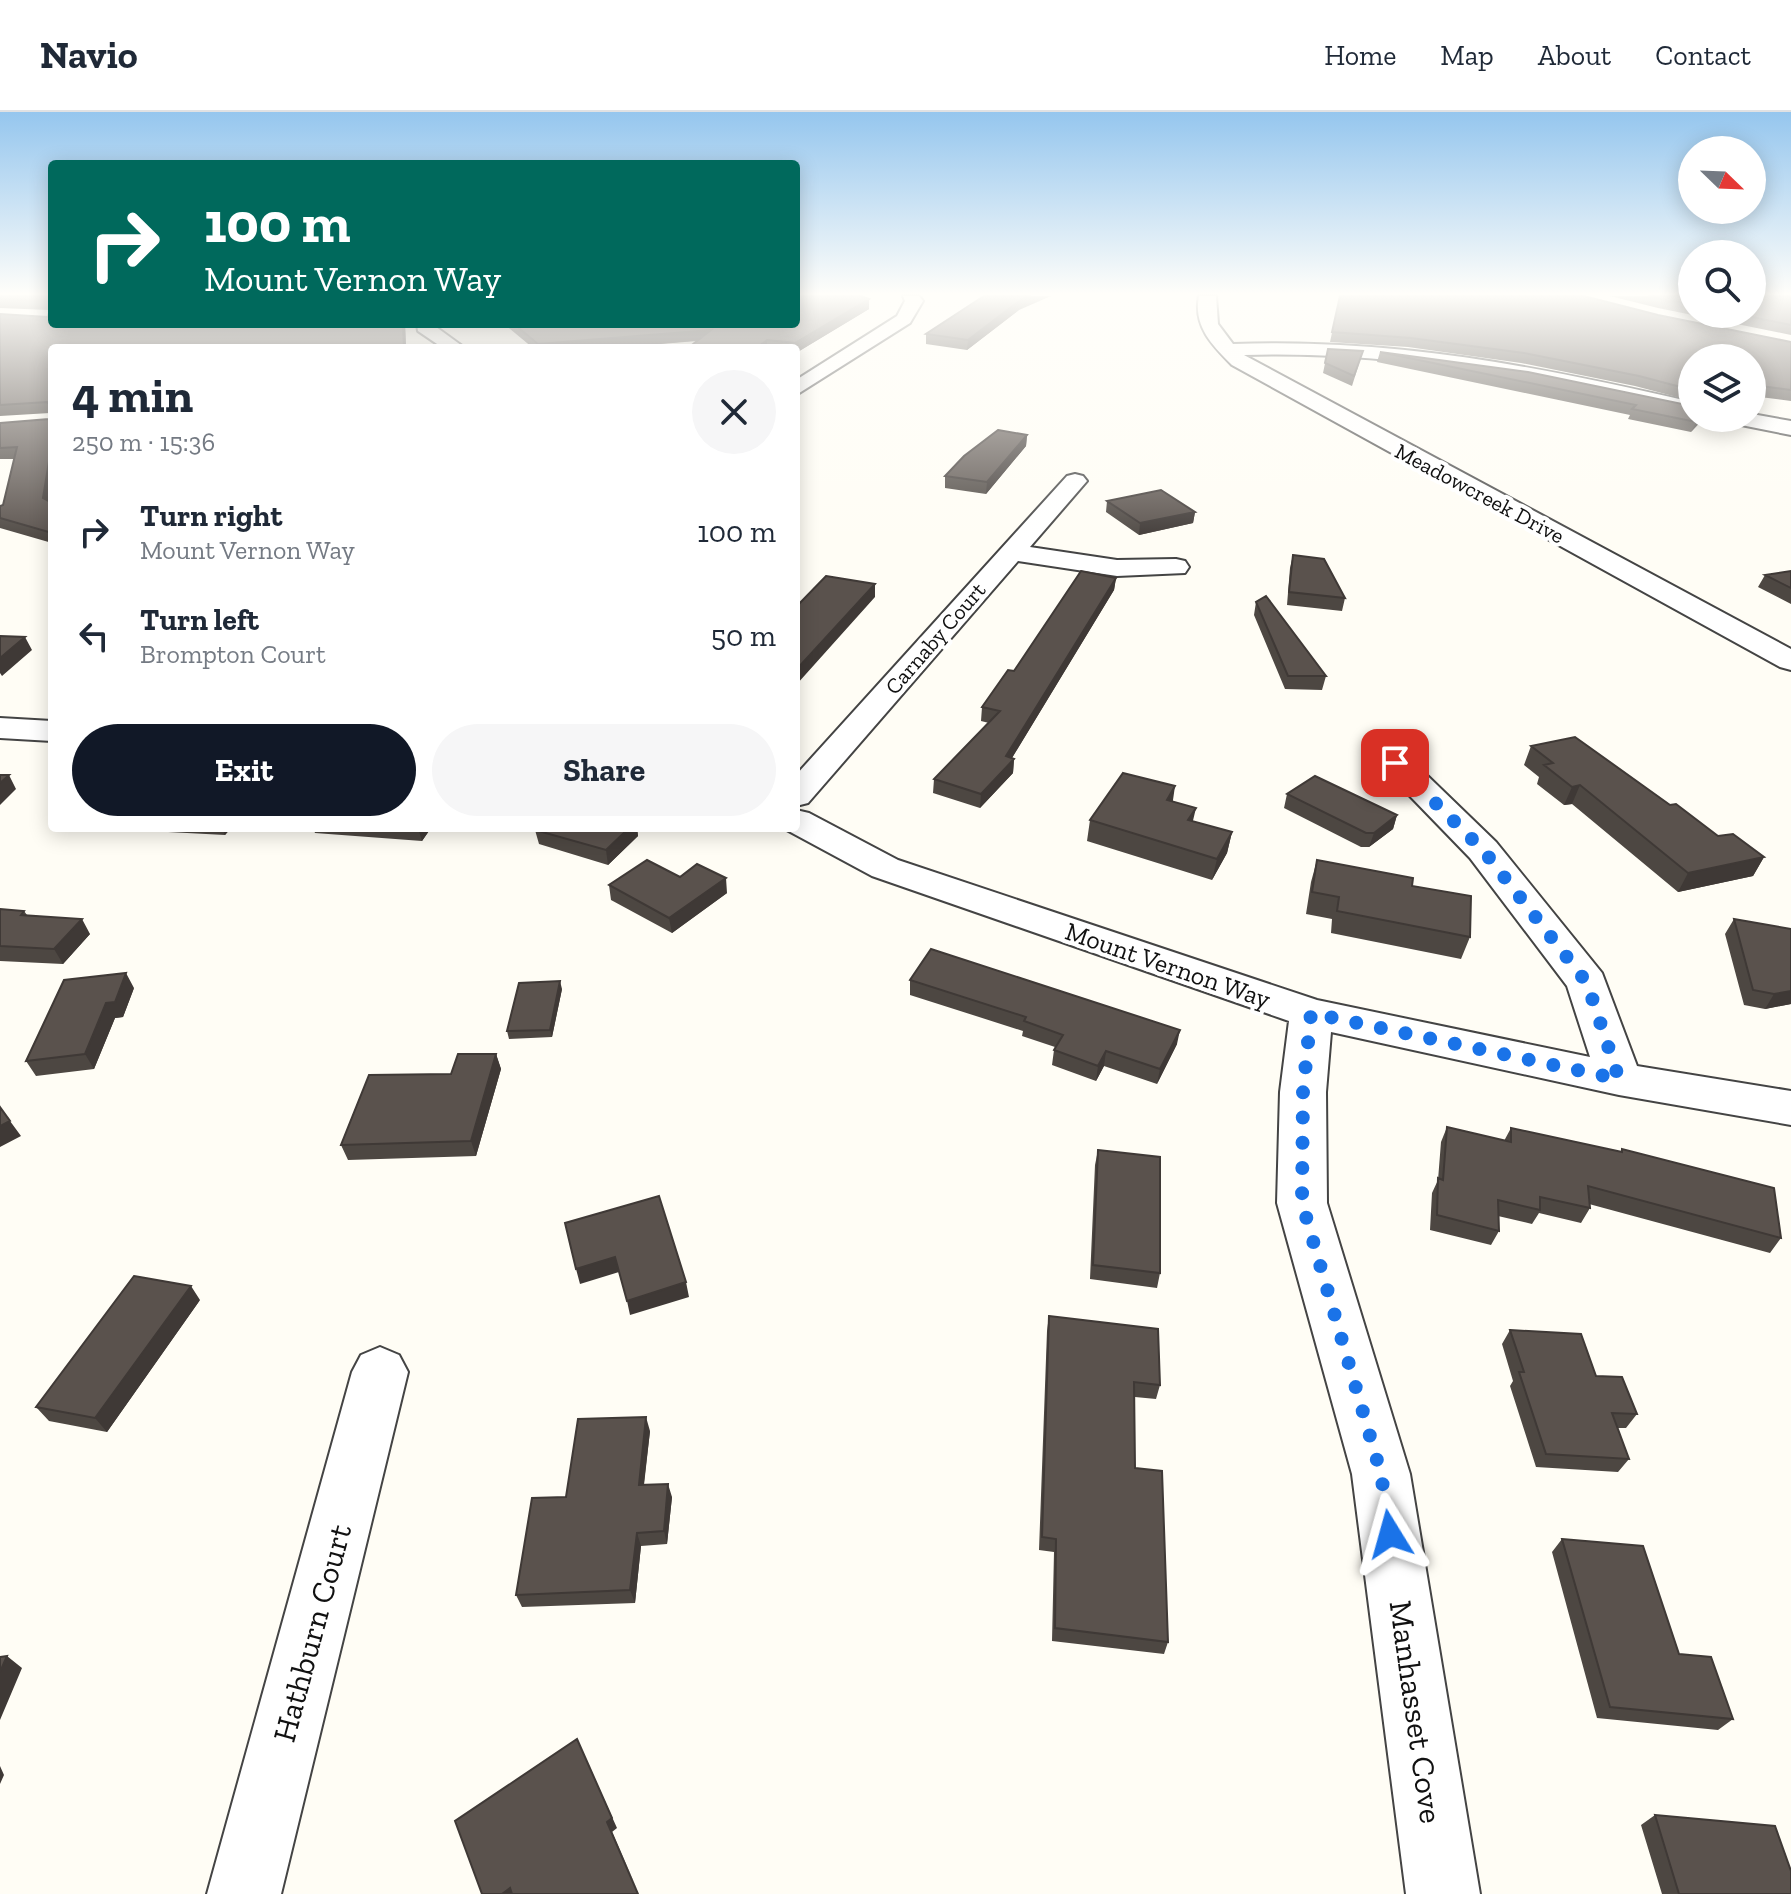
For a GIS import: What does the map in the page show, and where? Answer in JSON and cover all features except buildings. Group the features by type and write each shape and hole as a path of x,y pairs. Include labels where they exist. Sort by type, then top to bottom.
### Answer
{"street":[{"name":"Meadowcreek Drive","path":"1269,379 1791,661"},
{"path":"1566,379 1678,405"},
{"path":"1766,423 1791,428"},
{"name":"Carnaby Court","path":"800,791 1075,481"},
{"path":"1010,552 1117,568 1176,567"},
{"path":"0,728 48,731"},
{"path":"1395,763 1483,850 1587,983 1619,1079"},
{"name":"Mount Vernon Way","path":"800,823 885,868 1311,1013 1619,1079 1791,1108"},
{"name":"Manhasset Cove","path":"1311,1013 1303,1092 1302,1203 1381,1474 1443,1894"},
{"name":"Hathburn Court","path":"244,1894 380,1372"}],"route":[{"path":"1390,1534 1381,1474 1302,1203 1303,1092 1311,1013 1619,1079 1587,983 1483,850 1395,763"}]}
